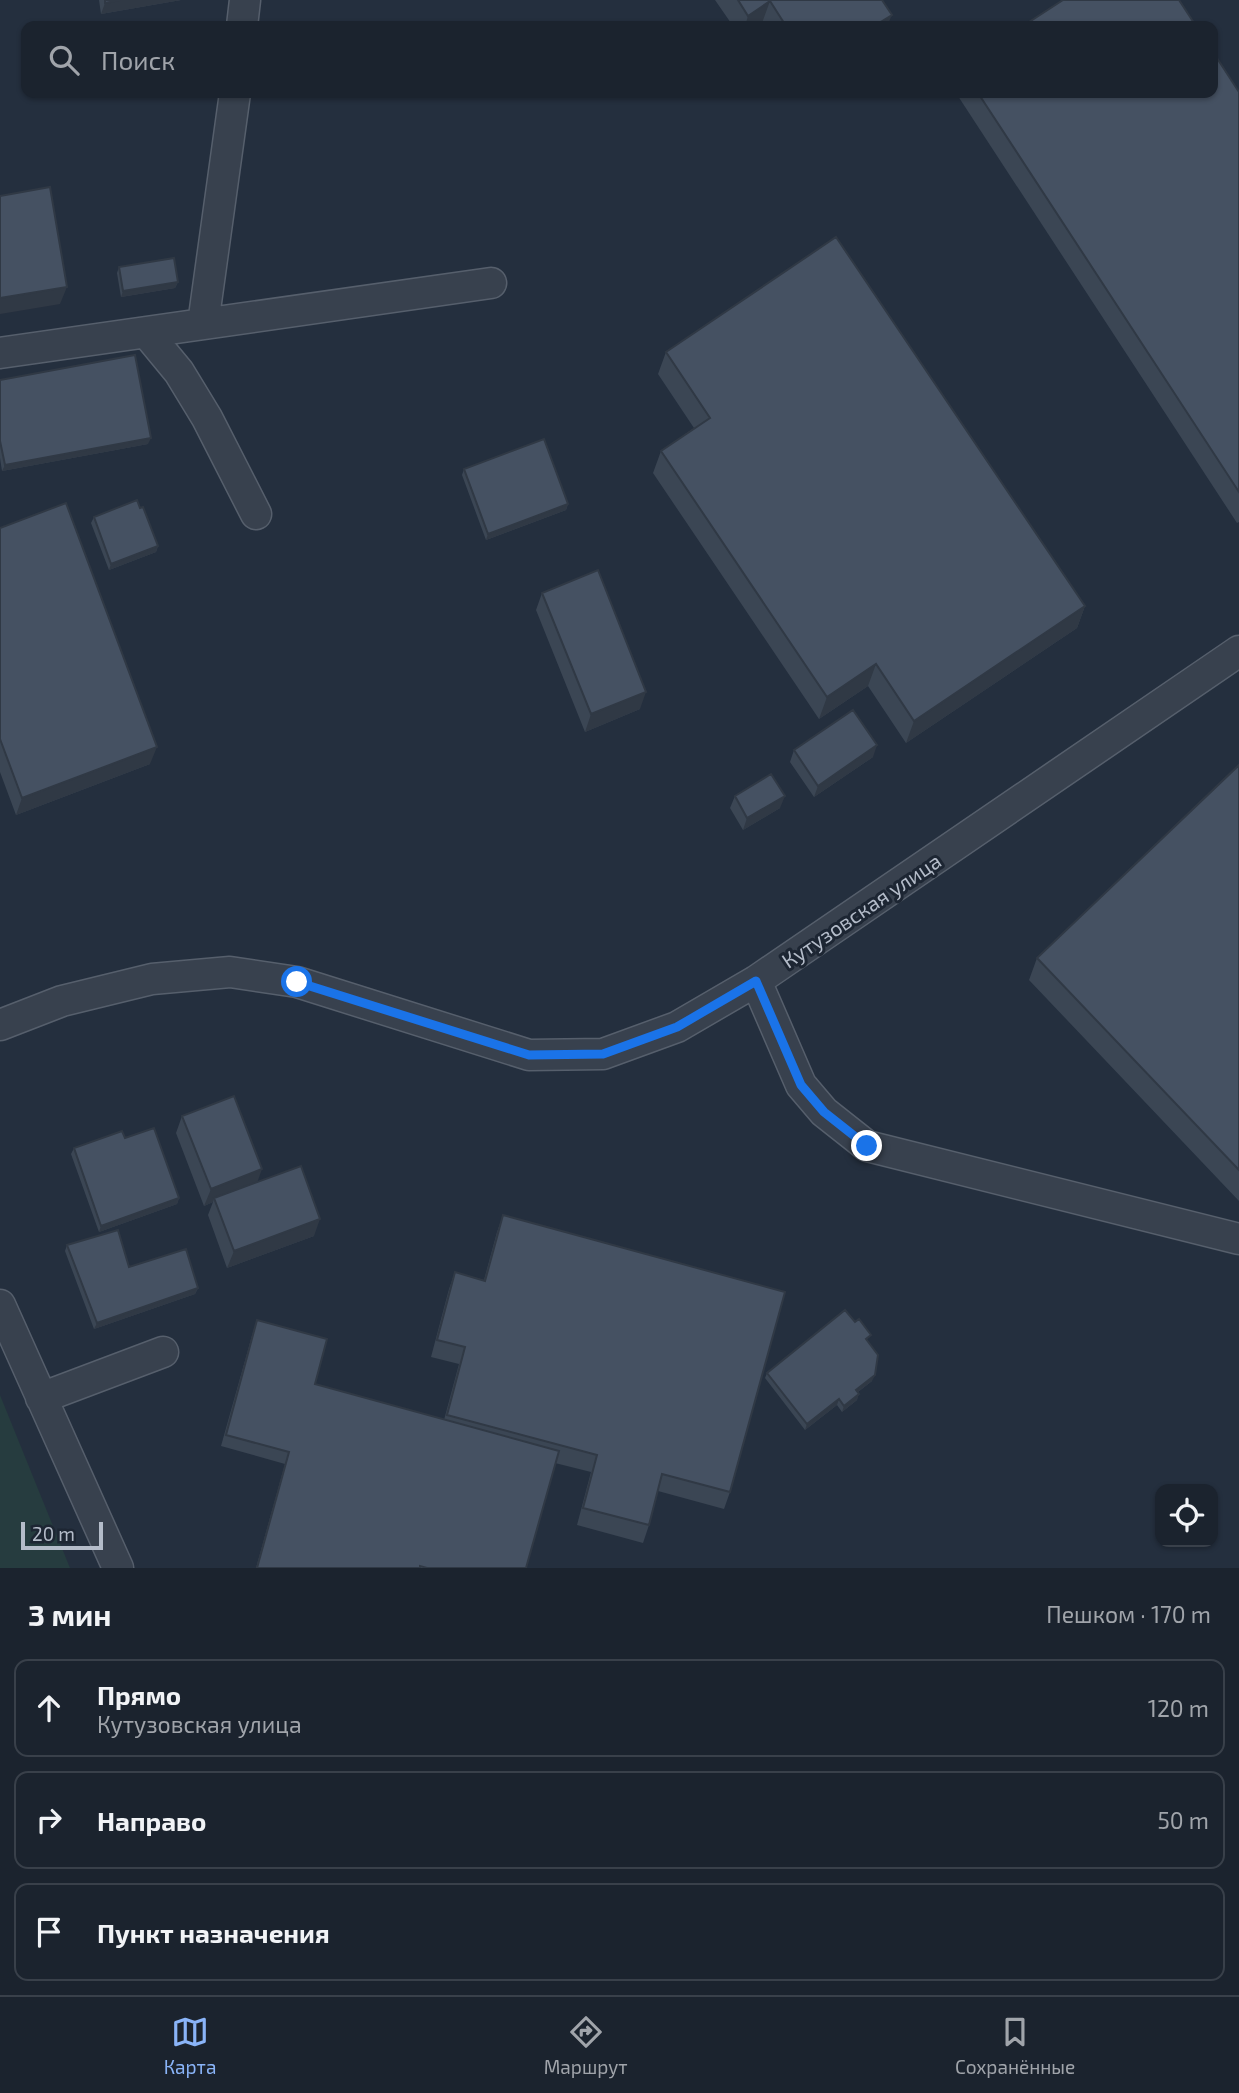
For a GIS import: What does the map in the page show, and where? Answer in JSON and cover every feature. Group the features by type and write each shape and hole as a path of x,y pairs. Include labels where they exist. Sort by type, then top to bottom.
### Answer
{"street":[{"path":"243,21 245,0"},
{"path":"203,324 234,98"},
{"path":"0,353 492,283"},
{"path":"146,332 178,372 207,418 257,514"},
{"name":"Кутузовская улица","path":"0,1025 62,1000 152,979 230,972 297,982 529,1055 603,1054 677,1027 756,981 1239,651"},
{"path":"756,981 801,1085 824,1112 867,1146 1239,1239"},
{"path":"0,1306 118,1568"},
{"path":"41,1398 163,1352"}],"green space":[{"path":"0,1395 70,1568 0,1568"}],"building":[{"path":"738,0 882,0 892,15 882,21 783,21 770,1 748,16"},
{"path":"1063,0 1179,0 1193,21 1031,21"},
{"path":"1218,60 1239,92 1239,492 981,98 1218,98"},
{"path":"50,187 67,287 0,298 0,196"},
{"path":"836,237 1085,606 914,721 876,664 827,697 661,451 710,418 666,352"},
{"path":"174,258 178,282 123,291 119,267"},
{"path":"135,355 151,438 5,465 0,441 0,380"},
{"path":"544,439 568,504 488,534 464,469"},
{"path":"137,500 140,508 143,507 158,546 111,564 94,517"},
{"path":"66,503 157,747 22,798 0,739 0,528"},
{"path":"598,570 646,692 591,714 542,593"},
{"path":"853,710 877,745 818,786 794,750"},
{"path":"1239,765 1239,1170 1037,958"},
{"path":"771,774 785,796 747,818 735,796"},
{"path":"234,1096 262,1169 211,1189 182,1116"},
{"path":"154,1128 179,1198 101,1226 74,1148 122,1131 125,1138"},
{"path":"301,1166 320,1219 234,1251 214,1198"},
{"path":"503,1215 785,1292 730,1492 662,1474 649,1525 583,1508 597,1455 447,1415 465,1347 437,1340 455,1272 485,1281"},
{"path":"118,1230 129,1267 186,1249 198,1288 97,1323 67,1245"},
{"path":"845,1310 855,1322 859,1319 871,1335 866,1339 878,1355 875,1375 856,1390 859,1394 844,1406 839,1399 807,1424 767,1373"},
{"path":"257,1320 327,1339 315,1384 559,1451 526,1568 257,1568 289,1452 226,1435"}],"route":[{"path":"297,982 529,1055 603,1054 677,1027 756,981 801,1085 824,1112 867,1146"}]}
